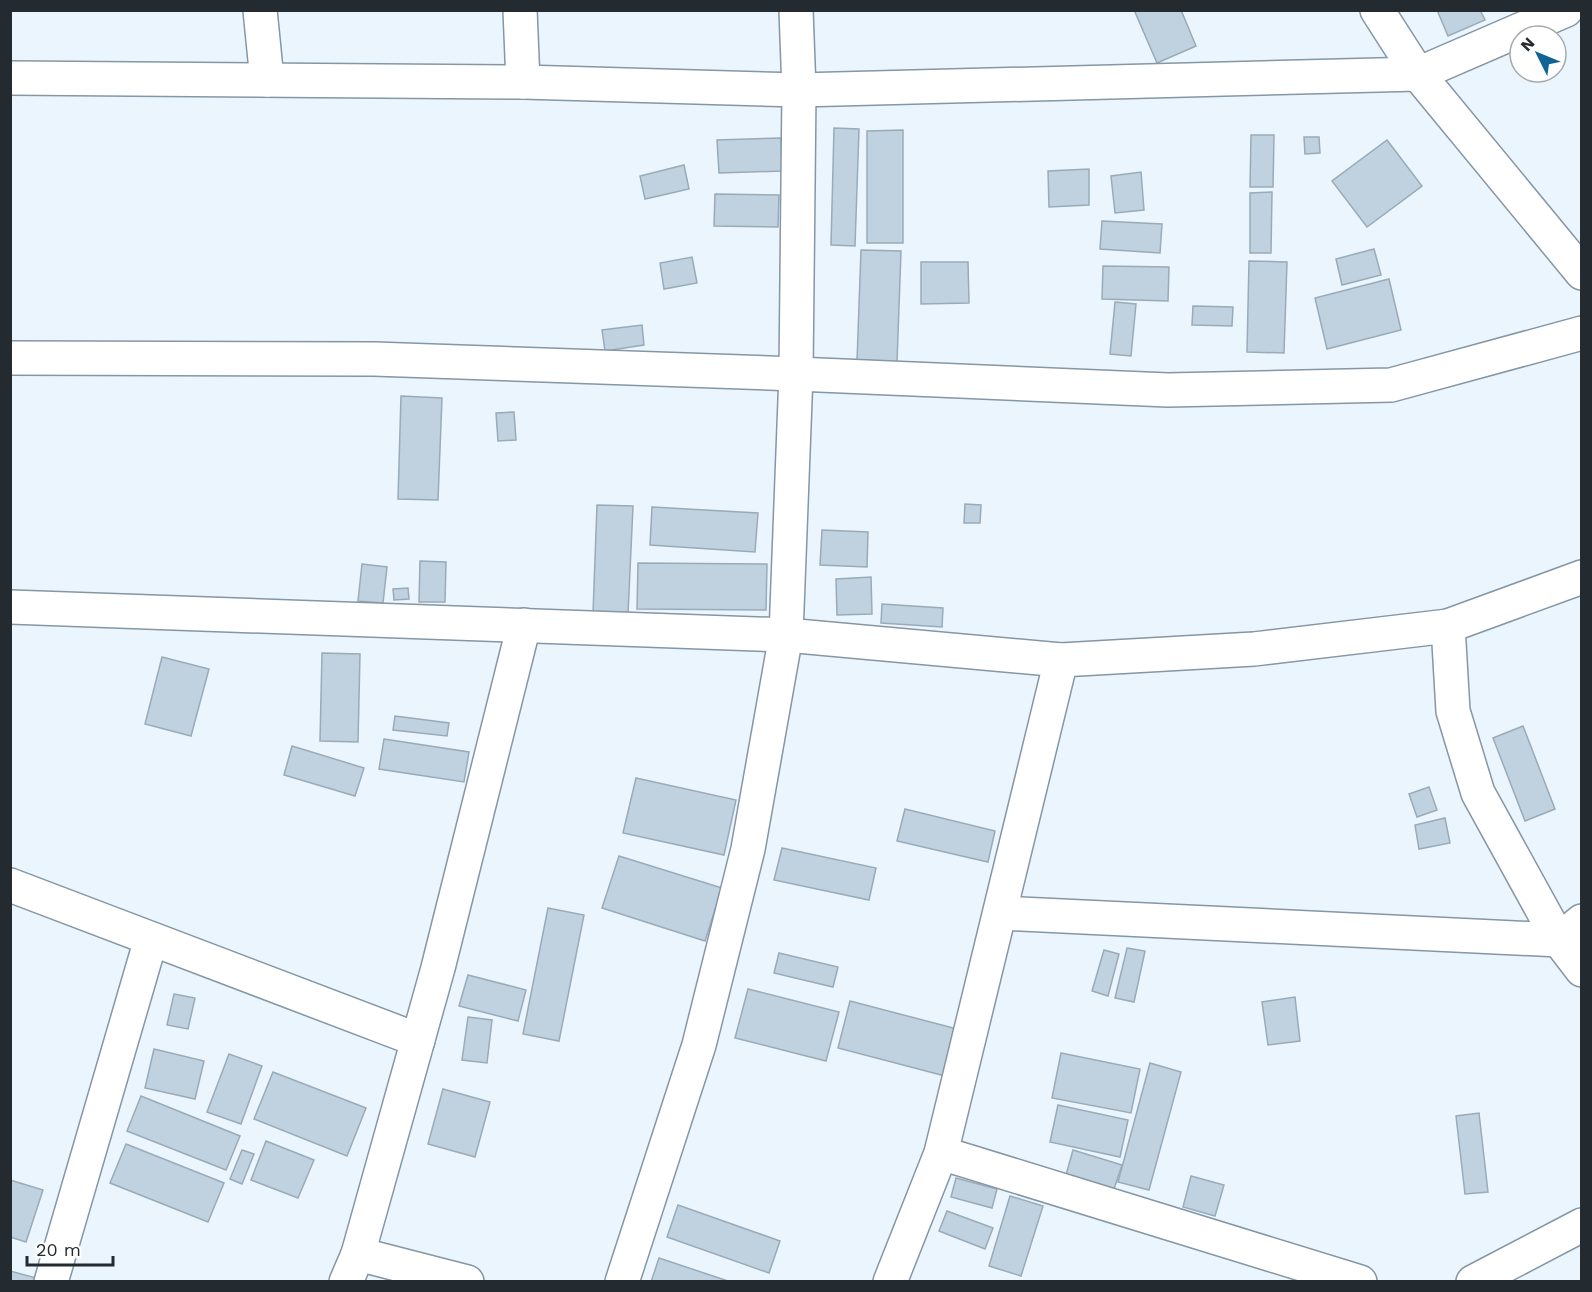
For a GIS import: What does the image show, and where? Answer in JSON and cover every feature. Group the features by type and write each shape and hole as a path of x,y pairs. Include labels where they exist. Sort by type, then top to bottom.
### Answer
{"street":[{"path":"260,10 267,80"},
{"path":"520,10 523,82"},
{"path":"622,1281 699,1045 748,849 786,635 796,374 799,90 796,10"},
{"path":"1377,10 1418,74 1581,273"},
{"path":"10,78 523,82 799,90 1418,74 1566,10"},
{"path":"10,358 374,359 1168,390 1391,385 1581,333"},
{"path":"10,606 786,635 1062,660 1254,650 1448,626 1581,577"},
{"path":"467,1281 352,1268 438,968 524,625"},
{"path":"1448,626 1453,711 1478,793 1570,930 1581,970"},
{"path":"890,1281 941,1153 1062,660"},
{"path":"10,885 418,1040"},
{"path":"1000,913 1570,930"},
{"path":"51,1281 151,939"},
{"path":"941,1153 1360,1281"},
{"path":"1473,1281 1581,1225"}],"building":[{"path":"1139,10 1181,10 1196,46 1157,63 1135,12"},
{"path":"1437,10 1480,10 1485,20 1448,36"},
{"path":"834,128 859,129 855,246 831,245"},
{"path":"903,130 903,243 867,243 867,131"},
{"path":"1251,135 1274,135 1273,187 1250,187"},
{"path":"1304,137 1319,137 1320,153 1305,154"},
{"path":"781,138 782,171 719,173 717,140"},
{"path":"1387,140 1422,186 1367,227 1332,181"},
{"path":"684,165 689,189 645,199 640,176"},
{"path":"1089,169 1089,205 1049,207 1048,171"},
{"path":"1141,172 1144,210 1115,213 1111,176"},
{"path":"1272,192 1271,253 1250,253 1250,193"},
{"path":"715,194 779,195 778,227 714,226"},
{"path":"1102,221 1162,224 1160,253 1100,249"},
{"path":"1374,249 1381,275 1342,285 1336,259"},
{"path":"861,250 901,251 897,362 857,361"},
{"path":"692,257 697,283 664,289 660,263"},
{"path":"1249,261 1287,262 1284,353 1247,352"},
{"path":"921,262 968,262 969,303 921,304"},
{"path":"1103,266 1169,267 1168,301 1102,299"},
{"path":"1389,279 1401,330 1327,349 1315,298"},
{"path":"1115,302 1136,304 1131,356 1110,354"},
{"path":"1193,306 1233,307 1232,326 1192,325"},
{"path":"642,325 644,345 605,351 602,330"},
{"path":"401,396 442,398 438,500 398,499"},
{"path":"514,412 516,440 498,441 496,413"},
{"path":"965,504 981,505 980,523 964,523"},
{"path":"597,505 633,506 628,614 593,613"},
{"path":"652,507 758,513 755,552 650,545"},
{"path":"822,530 868,532 867,567 820,565"},
{"path":"420,561 446,562 445,602 419,602"},
{"path":"638,563 767,564 766,610 637,609"},
{"path":"362,564 387,567 383,603 358,601"},
{"path":"871,577 872,614 837,615 836,579"},
{"path":"408,588 409,599 394,600 393,589"},
{"path":"882,604 943,608 942,627 881,623"},
{"path":"322,653 360,654 358,742 320,741"},
{"path":"162,657 209,669 191,736 145,724"},
{"path":"395,716 449,723 447,736 393,730"},
{"path":"1523,726 1555,809 1525,821 1493,738"},
{"path":"384,739 469,752 464,782 379,769"},
{"path":"292,746 364,768 355,796 284,775"},
{"path":"636,778 736,800 724,855 623,833"},
{"path":"1429,787 1437,810 1417,817 1409,794"},
{"path":"905,809 995,831 988,862 897,841"},
{"path":"1445,818 1450,843 1419,849 1415,825"},
{"path":"782,848 876,868 869,900 774,880"},
{"path":"619,856 722,888 705,941 602,908"},
{"path":"548,908 584,915 559,1041 523,1034"},
{"path":"1127,948 1145,951 1134,1002 1115,998"},
{"path":"1104,950 1119,954 1108,996 1092,991"},
{"path":"779,953 838,967 833,987 774,973"},
{"path":"468,975 526,990 518,1021 459,1006"},
{"path":"748,989 839,1012 826,1061 735,1038"},
{"path":"174,994 195,998 188,1029 167,1025"},
{"path":"1295,997 1300,1041 1268,1045 1262,1002"},
{"path":"850,1001 961,1030 949,1077 838,1048"},
{"path":"468,1017 492,1020 487,1063 462,1060"},
{"path":"154,1049 204,1061 195,1099 145,1088"},
{"path":"1061,1053 1140,1069 1131,1113 1052,1098"},
{"path":"229,1054 262,1066 241,1124 207,1112"},
{"path":"1150,1063 1181,1072 1149,1190 1118,1182"},
{"path":"273,1072 366,1108 347,1156 254,1119"},
{"path":"443,1089 490,1102 475,1157 428,1144"},
{"path":"141,1096 240,1136 226,1170 127,1131"},
{"path":"1058,1105 1128,1120 1120,1157 1050,1142"},
{"path":"1479,1113 1488,1192 1465,1194 1456,1116"},
{"path":"266,1141 314,1160 298,1198 251,1180"},
{"path":"126,1144 224,1183 208,1222 110,1183"},
{"path":"242,1150 254,1154 242,1184 230,1179"},
{"path":"1073,1150 1122,1165 1114,1189 1066,1175"},
{"path":"1191,1176 1224,1185 1215,1216 1183,1207"},
{"path":"956,1178 997,1189 992,1208 951,1197"},
{"path":"10,1180 43,1190 26,1242 10,1237"},
{"path":"1010,1196 1043,1206 1021,1276 989,1266"},
{"path":"678,1205 780,1241 769,1273 667,1237"},
{"path":"947,1211 993,1228 985,1249 939,1231"},
{"path":"659,1258 731,1282 651,1282"},
{"path":"10,1271 36,1278 35,1282 10,1282"}]}
